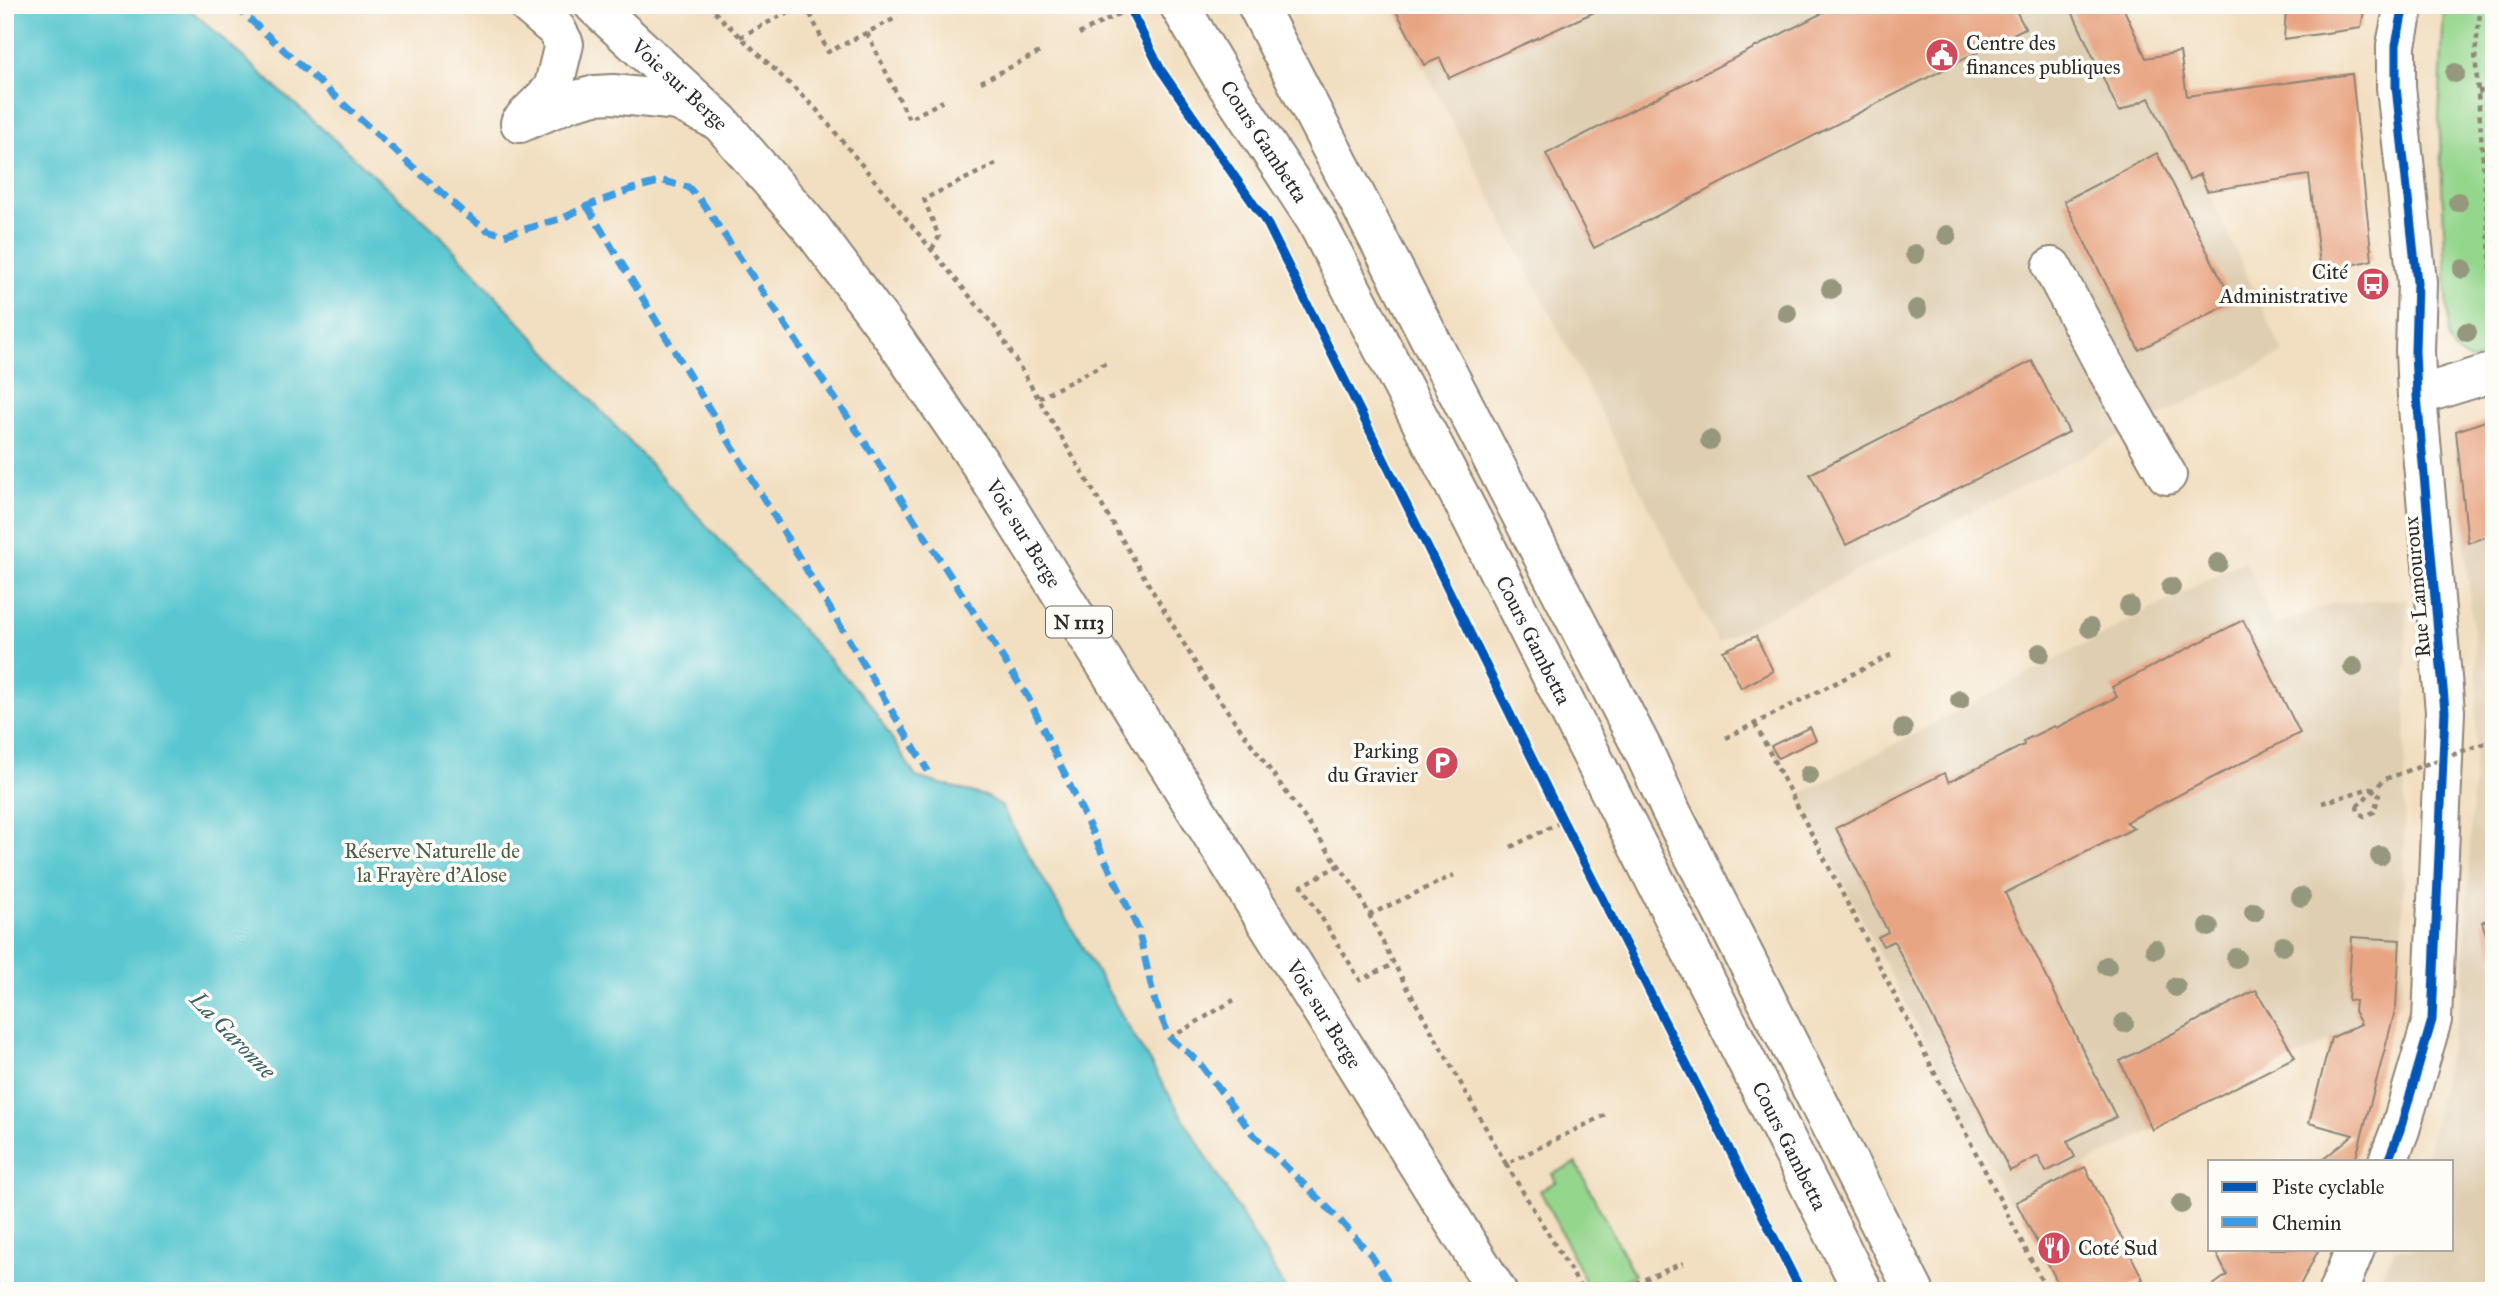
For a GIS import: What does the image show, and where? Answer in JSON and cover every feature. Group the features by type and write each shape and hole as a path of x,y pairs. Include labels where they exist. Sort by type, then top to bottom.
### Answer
{"main road":[{"path":"528,5 556,29 564,44 553,89 520,122 595,95 613,94 678,102 720,121"},
{"name":"Voie sur Berge","path":"594,5 720,121 813,230 895,340 979,462 1497,1291"},
{"name":"Cours Gambetta","path":"1179,5 1223,79 1315,219 1474,523 1863,1291"},
{"path":"1257,5 1644,752 1677,824 1914,1291"},
{"name":"Rue Lamouroux","path":"2388,1160 2400,1130 2432,1020 2445,712 2414,351 2417,282 2396,87 2396,45 2404,5"},
{"path":"2052,267 2102,362 2167,475"},
{"path":"2417,396 2494,372"},
{"path":"2338,1291 2355,1250"}],"path":[{"path":"707,5 816,109 999,332 1206,681 1358,892 1394,964 1506,1164 1583,1291"},
{"path":"740,37 804,5 828,52 898,17"},
{"path":"1079,34 1136,5"},
{"path":"2481,5 2475,53 2494,310"},
{"path":"867,33 909,119 943,101"},
{"path":"981,82 1040,52"},
{"path":"2478,92 2494,88"},
{"path":"932,250 939,237 924,199 1000,162"},
{"path":"1038,398 1106,363"},
{"path":"1726,738 1893,654"},
{"path":"1755,724 2047,1291"},
{"path":"2322,803 2370,788 2375,789 2379,795 2374,811 2364,816 2358,812 2357,806 2385,779 2494,740"},
{"path":"1511,847 1563,821"},
{"path":"1339,865 1302,886 1360,980 1394,964"},
{"path":"1369,915 1454,875"},
{"path":"1170,1038 1234,1000"},
{"path":"1506,1164 1605,1115"},
{"path":"1617,1291 1682,1262"}],"shaded area":[{"path":"1464,5 2122,5 2283,353 1718,642 1406,32"},
{"path":"2494,418 2494,1291 2374,1291 2394,1250 2454,1250 2454,1160 2426,1160 2463,988 2478,683 2454,432"},
{"path":"2245,560 2274,626 2334,603 2407,599 2402,1004 2009,1203 1798,795"}],"green space":[{"path":"2444,5 2494,5 2494,355 2471,361 2455,351 2449,339 2439,118"},
{"path":"1576,1163 1634,1275 1599,1291 1590,1291 1540,1190 1556,1182 1552,1174"}],"water":[{"name":"Réserve Naturelle de la Frayère d'Alose","path":"5,5 185,5 440,235 870,704 916,777 988,797 1001,806 1131,1031 1287,1291 5,1291"}],"building":[{"path":"1393,5 1610,5 1449,78 1440,58 1424,65"},
{"path":"1838,5 2013,5 2025,28 1594,248 1546,154"},
{"path":"2069,5 2122,5 2146,58 2180,52 2187,96 2352,74 2372,260 2321,273 2309,175 2207,191 2200,174 2189,180 2149,98 2119,112"},
{"path":"2365,5 2361,28 2284,39 2286,9"},
{"path":"2157,153 2233,302 2139,350 2064,201"},
{"path":"2032,361 2069,432 1846,545 1810,474"},
{"path":"2491,419 2494,426 2494,534 2468,543 2456,431"},
{"path":"2243,620 2300,733 2126,822 2134,828 2005,893 2116,1117 2067,1141 2075,1157 2046,1172 2038,1156 2010,1171 1894,941 1883,946 1878,937 1888,932 1836,828 1944,773 1949,782 2024,745 2023,741 2054,726 2056,728 2117,697 2112,687"},
{"path":"1756,636 1773,671 1741,688 1723,651"},
{"path":"1810,727 1816,740 1778,758 1771,746"},
{"path":"2494,918 2494,955 2493,955 2482,922"},
{"path":"2352,937 2400,940 2396,1007 2355,1160 2322,1160 2353,1135 2309,1123 2331,1038 2361,1024 2354,1011 2355,1001 2348,1000"},
{"path":"2256,990 2295,1057 2152,1130 2120,1061"},
{"path":"2085,1167 2143,1279 2119,1291 2062,1291 2016,1202"},
{"path":"2224,1250 2318,1250 2297,1291 2205,1291 2227,1275 2217,1255"}],"marked path":[{"path":"234,5 466,215 487,230 504,235 563,218 632,189 663,181 688,187 702,202 870,450 1029,699 1138,929 1155,1002 1170,1038 1198,1061 1252,1133 1336,1216 1371,1255 1394,1291"},
{"path":"587,206 928,771"}],"cycle path":[{"path":"1128,5 1161,70 1268,225 1563,821 1801,1291"},
{"path":"2388,1160 2400,1130 2432,1020 2445,711 2417,396 2417,282 2396,87 2396,45 2404,5"}],"place":[{"name":"Centre des finances publiques","path":"1942,55"},
{"name":"Cité Administrative","path":"2373,284"},
{"name":"Parking du Gravier","path":"1442,763"},
{"name":"Coté Sud","path":"2054,1248"}],"water label":[{"name":"La Garonne","path":"233,1035"}]}
